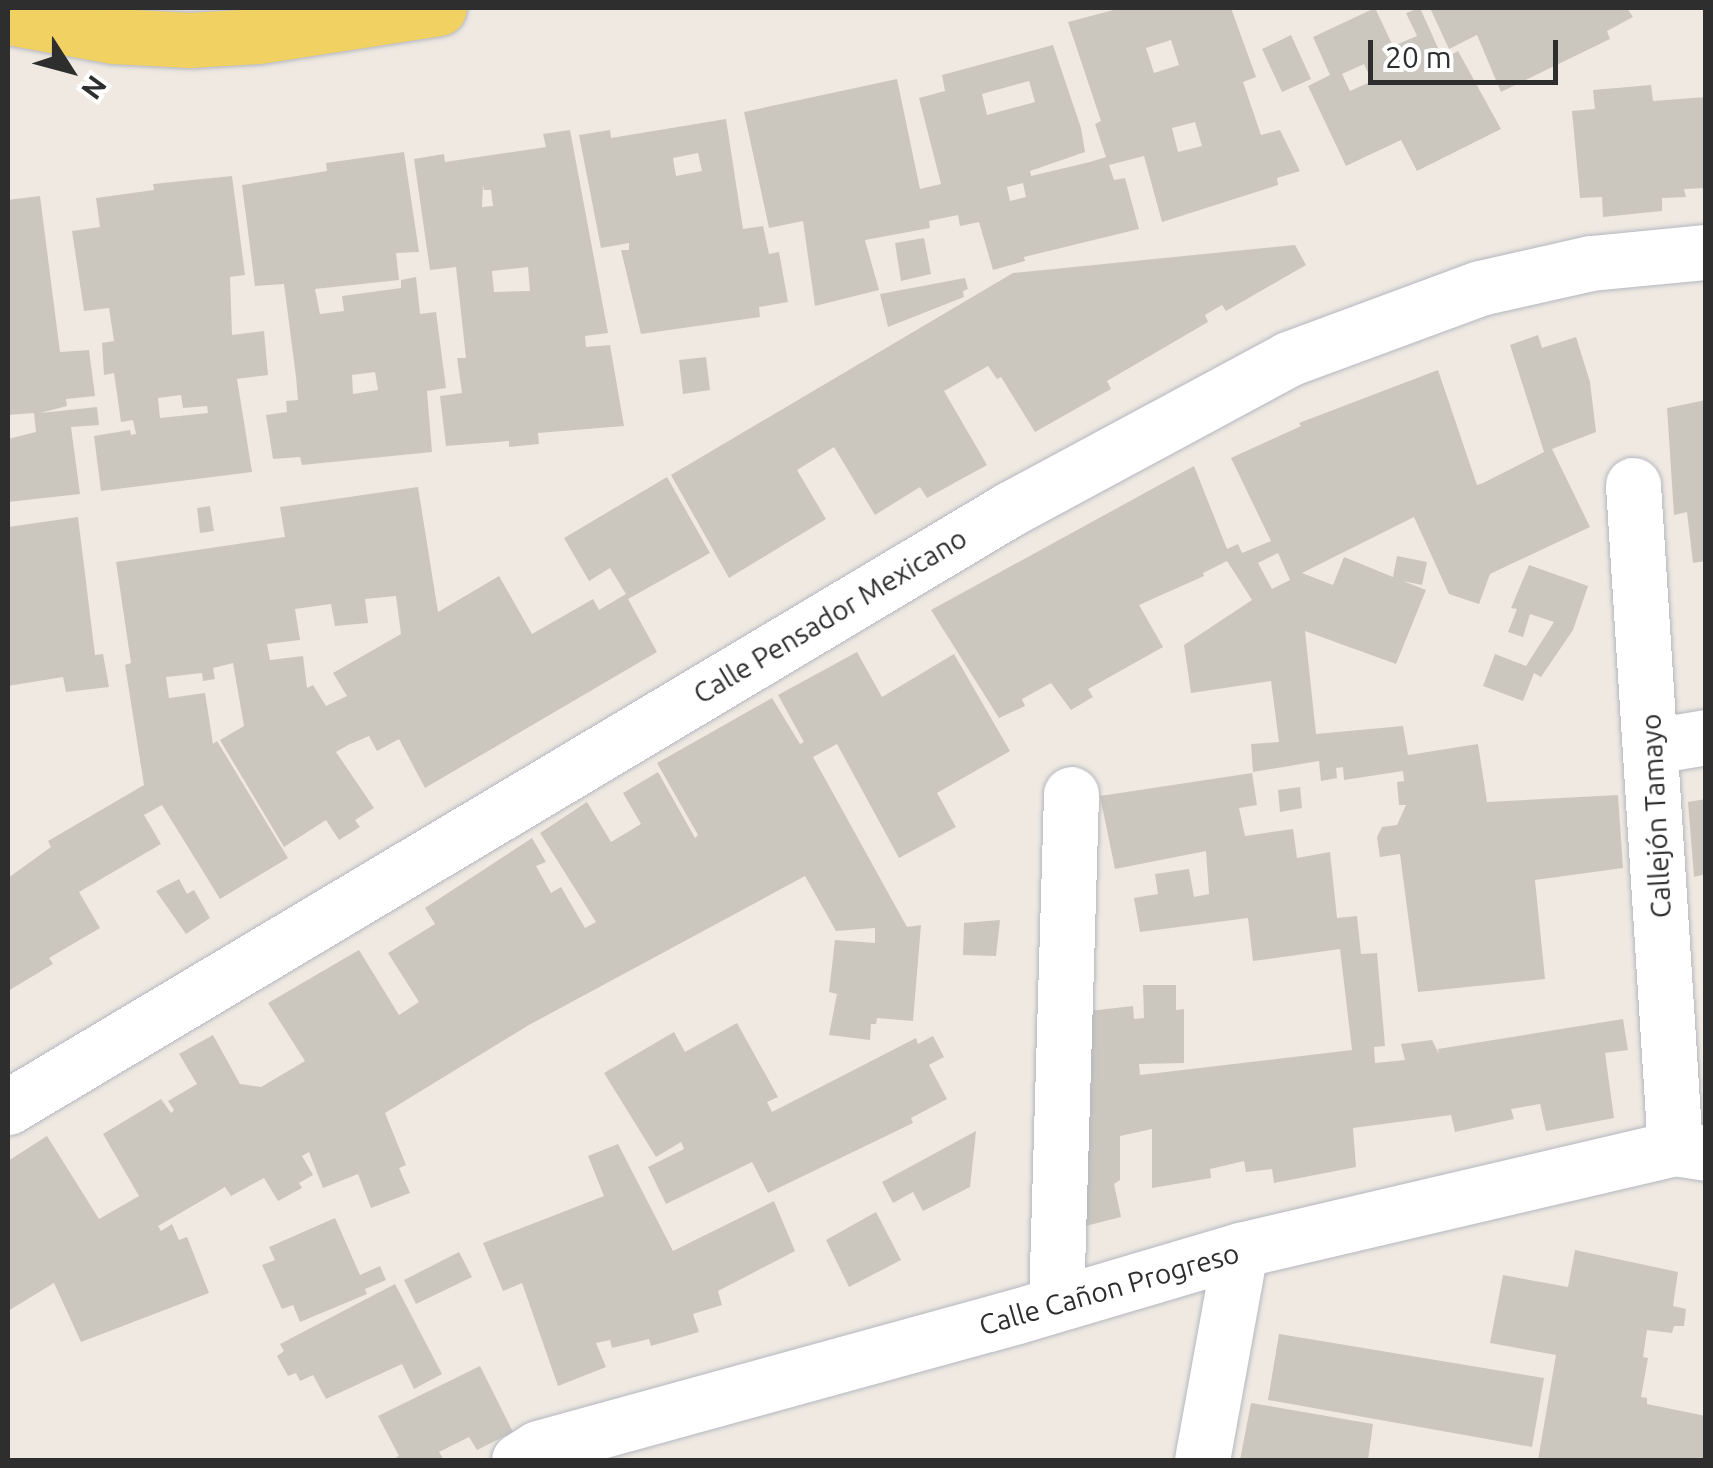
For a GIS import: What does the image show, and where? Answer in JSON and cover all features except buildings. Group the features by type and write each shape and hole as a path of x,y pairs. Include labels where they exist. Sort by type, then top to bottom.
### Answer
{"main road":[{"path":"8,17 114,36 189,40 258,36 439,8"}],"street":[{"name":"Calle Pensador Mexicano","path":"8,1107 1010,508 1288,359 1480,288 1591,264 1706,252"},
{"name":"Callejón Tamayo","path":"1633,486 1690,1150"},
{"path":"1653,746 1706,737"},
{"path":"1056,1303 1071,794"},
{"name":"Calle Cañon Progreso","path":"519,1460 538,1448 1240,1250 1690,1150"},
{"path":"1202,1460 1240,1250"}]}
